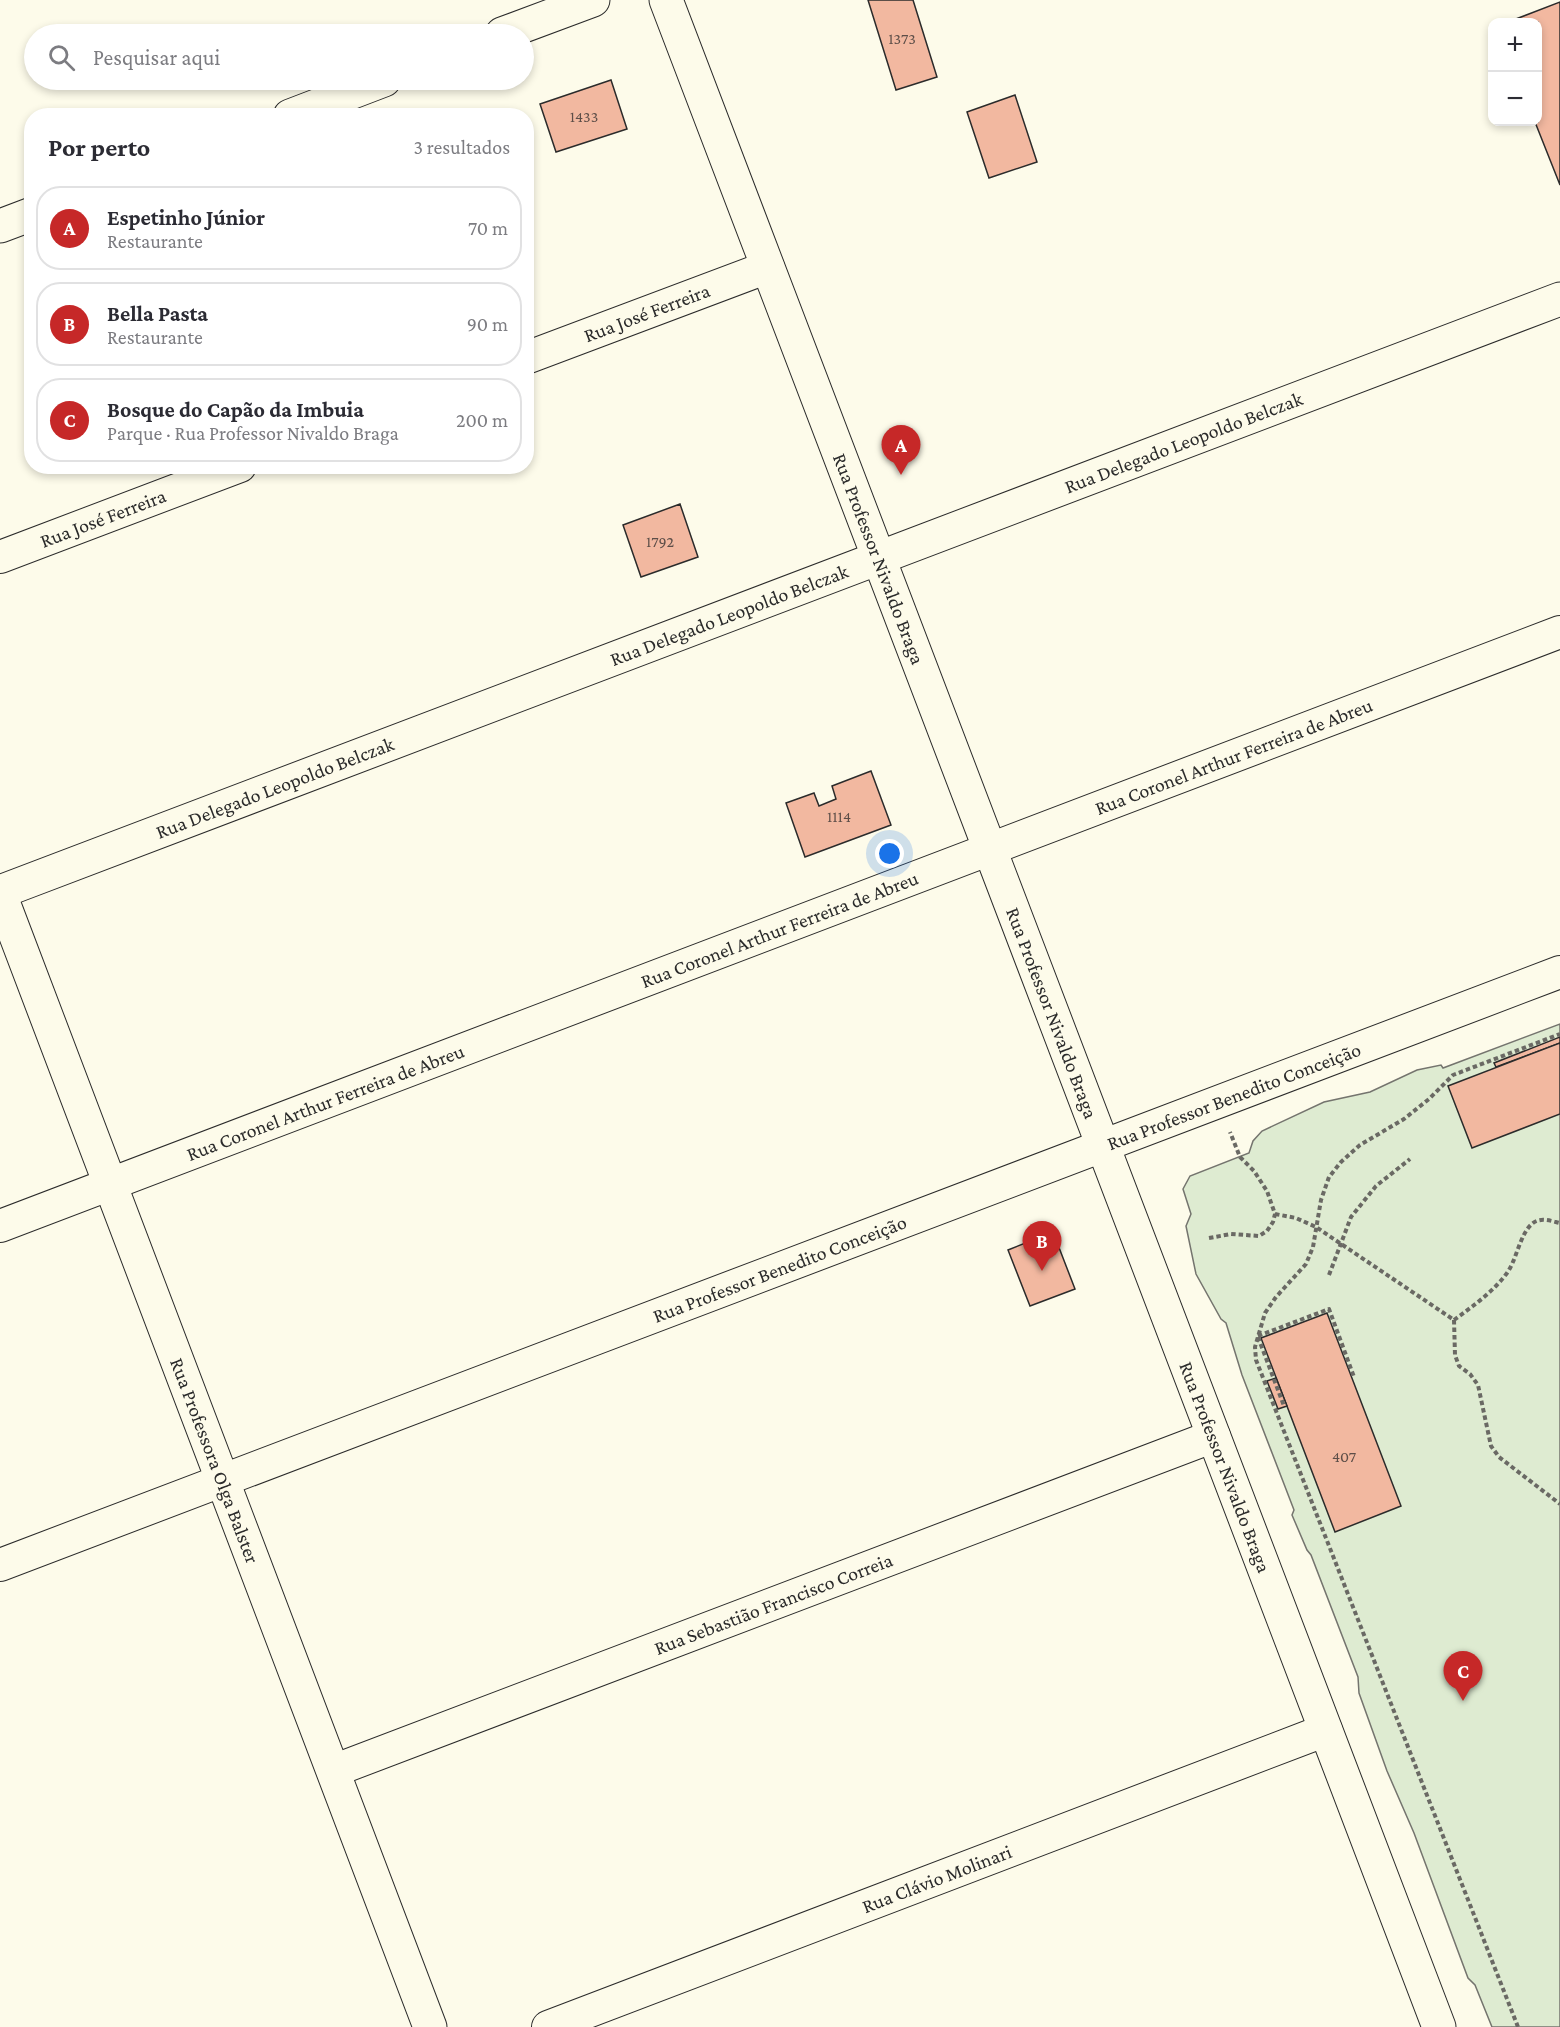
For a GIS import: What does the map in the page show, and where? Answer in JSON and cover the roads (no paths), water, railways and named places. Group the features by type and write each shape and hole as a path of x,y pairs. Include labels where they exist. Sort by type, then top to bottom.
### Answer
{"main road":[{"path":"529,24 593,0"},
{"name":"Rua Professor Nivaldo Braga","path":"666,0 1326,1730 1432,2025"},
{"path":"311,108 358,90"},
{"path":"0,226 24,217"},
{"name":"Rua Delegado Leopoldo Belczak","path":"0,893 1560,299"},
{"name":"Rua Professora Olga Balster","path":"0,893 430,2027"}],"street":[{"name":"Rua José Ferreira","path":"534,355 768,267"},
{"name":"Rua José Ferreira","path":"0,557 219,474"},
{"name":"Rua Coronel Arthur Ferreira de Abreu","path":"0,1226 1560,632"},
{"name":"Rua Professor Benedito Conceição","path":"0,1565 1560,972"},
{"name":"Rua Sebastião Francisco Correia","path":"333,1771 1214,1436"},
{"name":"Rua Clávio Molinari","path":"548,2027 1326,1730"}],"place":[{"name":"Espetinho Júnior","path":"901,475"},
{"name":"Bella Pasta","path":"1042,1271"},
{"name":"Bosque do Capão da Imbuia","path":"1463,1701"}]}
